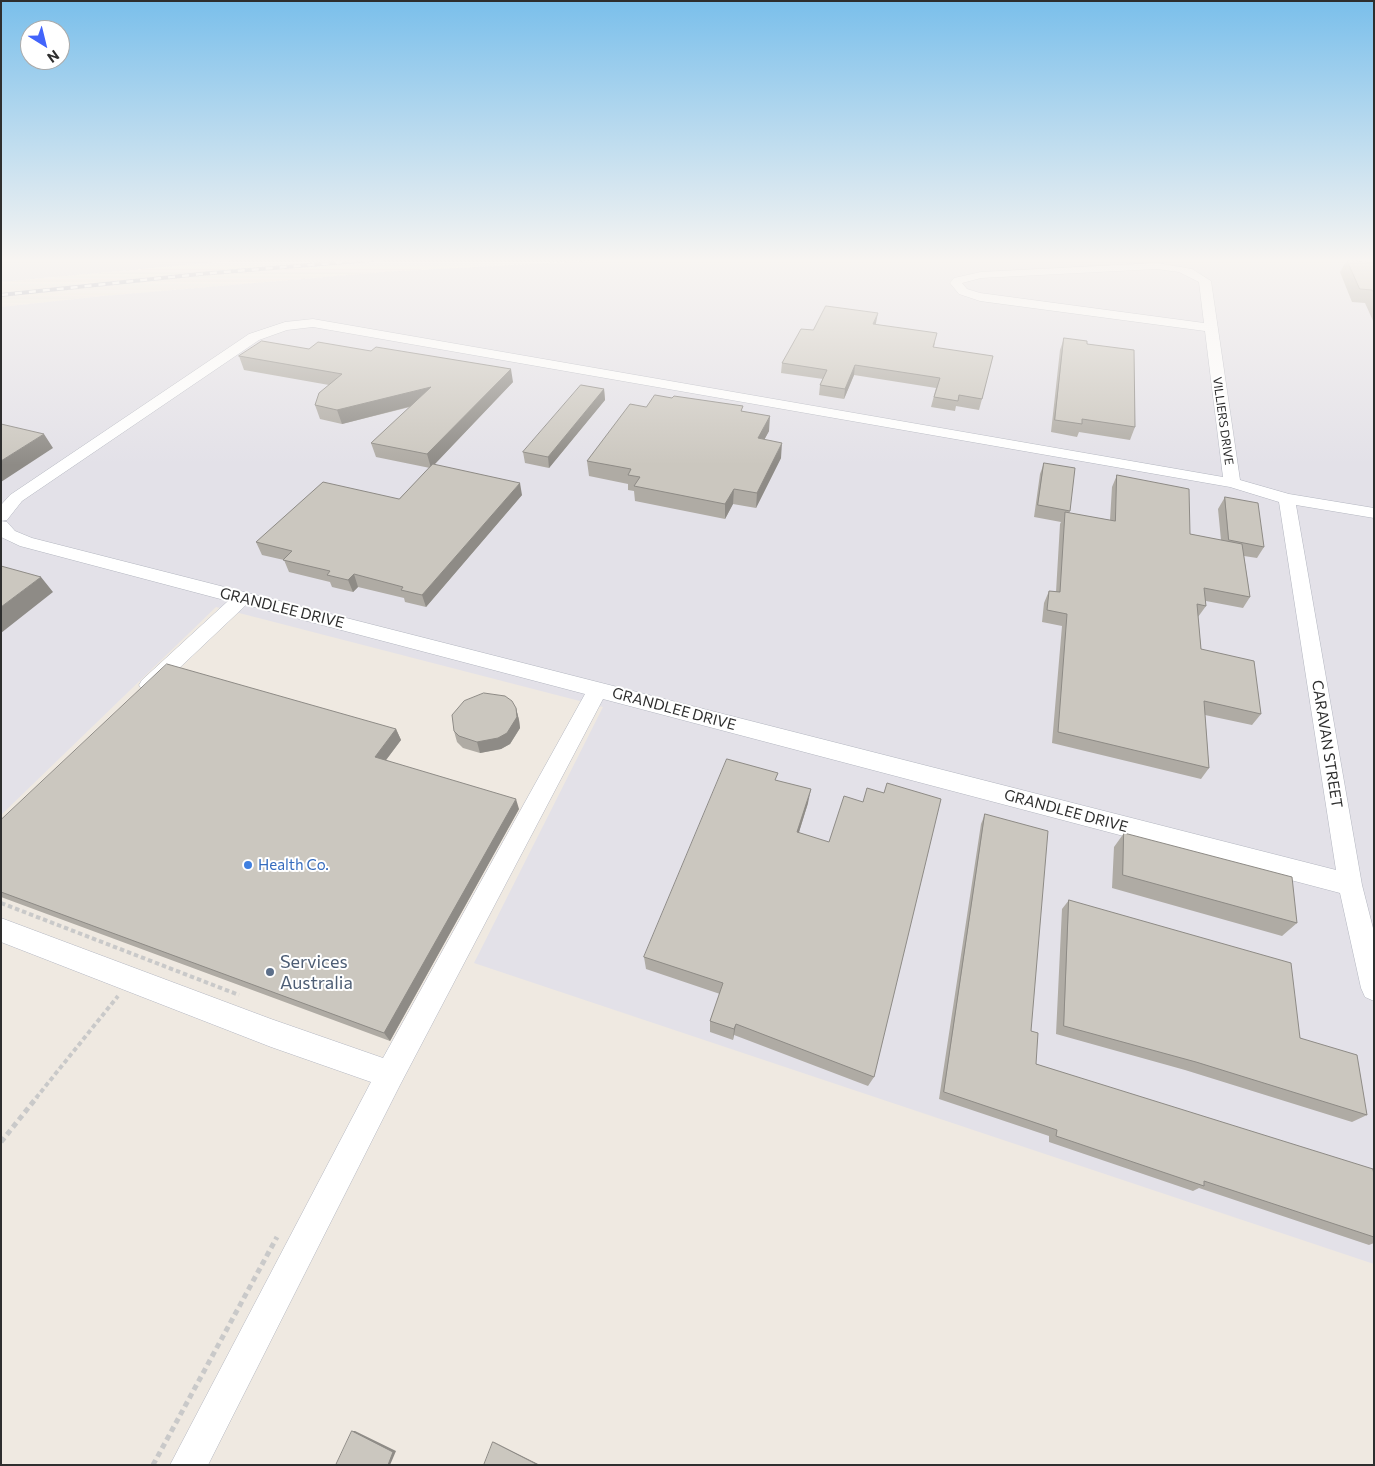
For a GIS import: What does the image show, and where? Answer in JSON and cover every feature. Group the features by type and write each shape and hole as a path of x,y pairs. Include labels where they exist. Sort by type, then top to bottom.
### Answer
{"street":[{"path":"1,516 16,498 237,348 268,331 284,327"},
{"path":"343,327 1232,483 1287,499 1374,513"},
{"name":"VILLIERS DRIVE","path":"1206,327 1210,328 1232,483"},
{"name":"CARAVAN STREET","path":"1287,499 1350,885 1374,988"},
{"name":"GRANDLEE DRIVE","path":"1,526 9,535 26,542 1350,885"},
{"path":"136,698 242,598"},
{"path":"188,1465 390,1076 598,689"},
{"path":"1,930 139,969 271,1033 390,1076"}],"path":[{"path":"1,903 139,969 249,999"},
{"path":"1,1142 139,969"},
{"path":"153,1465 278,1234"}],"shaded area":[{"path":"1,327 1374,327 1374,1264 474,963 603,707 216,607 1,815"}],"building":[{"path":"814,327 897,327 937,333 933,347 993,356 982,399 959,395 958,401 934,397 940,378 855,365 845,389 820,385 827,370 782,363 801,329 813,330"},
{"path":"1064,338 1087,341 1087,344 1134,350 1135,427 1082,419 1082,424 1055,420"},
{"path":"262,341 309,349 318,342 371,351 376,347 511,369 427,454 371,443 431,387 337,410 315,405 319,393 342,374 239,356"},
{"path":"581,385 604,389 548,457 523,452"},
{"path":"655,395 743,406 741,411 770,416 758,438 782,443 757,493 734,489 725,504 634,486 640,477 628,475 631,469 587,461 630,404 646,407"},
{"path":"1,424 44,434 1,461"},
{"path":"1044,463 1075,468 1070,511 1038,505"},
{"path":"433,464 520,483 422,595 401,590 403,587 354,574 348,580 327,575 330,571 283,560 292,551 256,542 323,482 399,499"},
{"path":"1117,475 1189,489 1190,534 1242,544 1250,597 1204,588 1206,606 1197,604 1201,649 1254,661 1261,714 1204,701 1209,768 1058,732 1067,614 1047,610 1049,591 1060,592 1065,512 1115,521"},
{"path":"1225,497 1258,503 1264,547 1229,540"},
{"path":"1,566 41,577 1,607"},
{"name":"Health Co.","path":"167,664 396,729 375,757 516,799 384,1033 1,892 1,820"},
{"path":"484,693 505,696 512,701 516,708 517,717 507,733 498,738 477,742 459,736 454,731 452,715 464,701"},
{"path":"727,759 778,773 775,780 811,789 797,832 829,842 844,796 863,802 867,788 884,793 887,783 941,799 874,1077 736,1024 734,1029 710,1021 723,983 644,957"},
{"path":"985,814 1048,831 1031,1031 1038,1033 1036,1064 1373,1169 1374,1237 1204,1181 1204,1186 1056,1136 1057,1130 944,1092"},
{"path":"1124,833 1292,877 1297,923 1123,875"},
{"path":"1069,900 1291,963 1300,1038 1357,1055 1367,1115 1196,1062 1064,1026"},
{"path":"352,1431 393,1452 388,1465 336,1465"},
{"path":"493,1442 538,1465 484,1465"}],"place":[{"name":"Health Co.","path":"248,865"},
{"name":"Services Australia","path":"270,972"}]}
